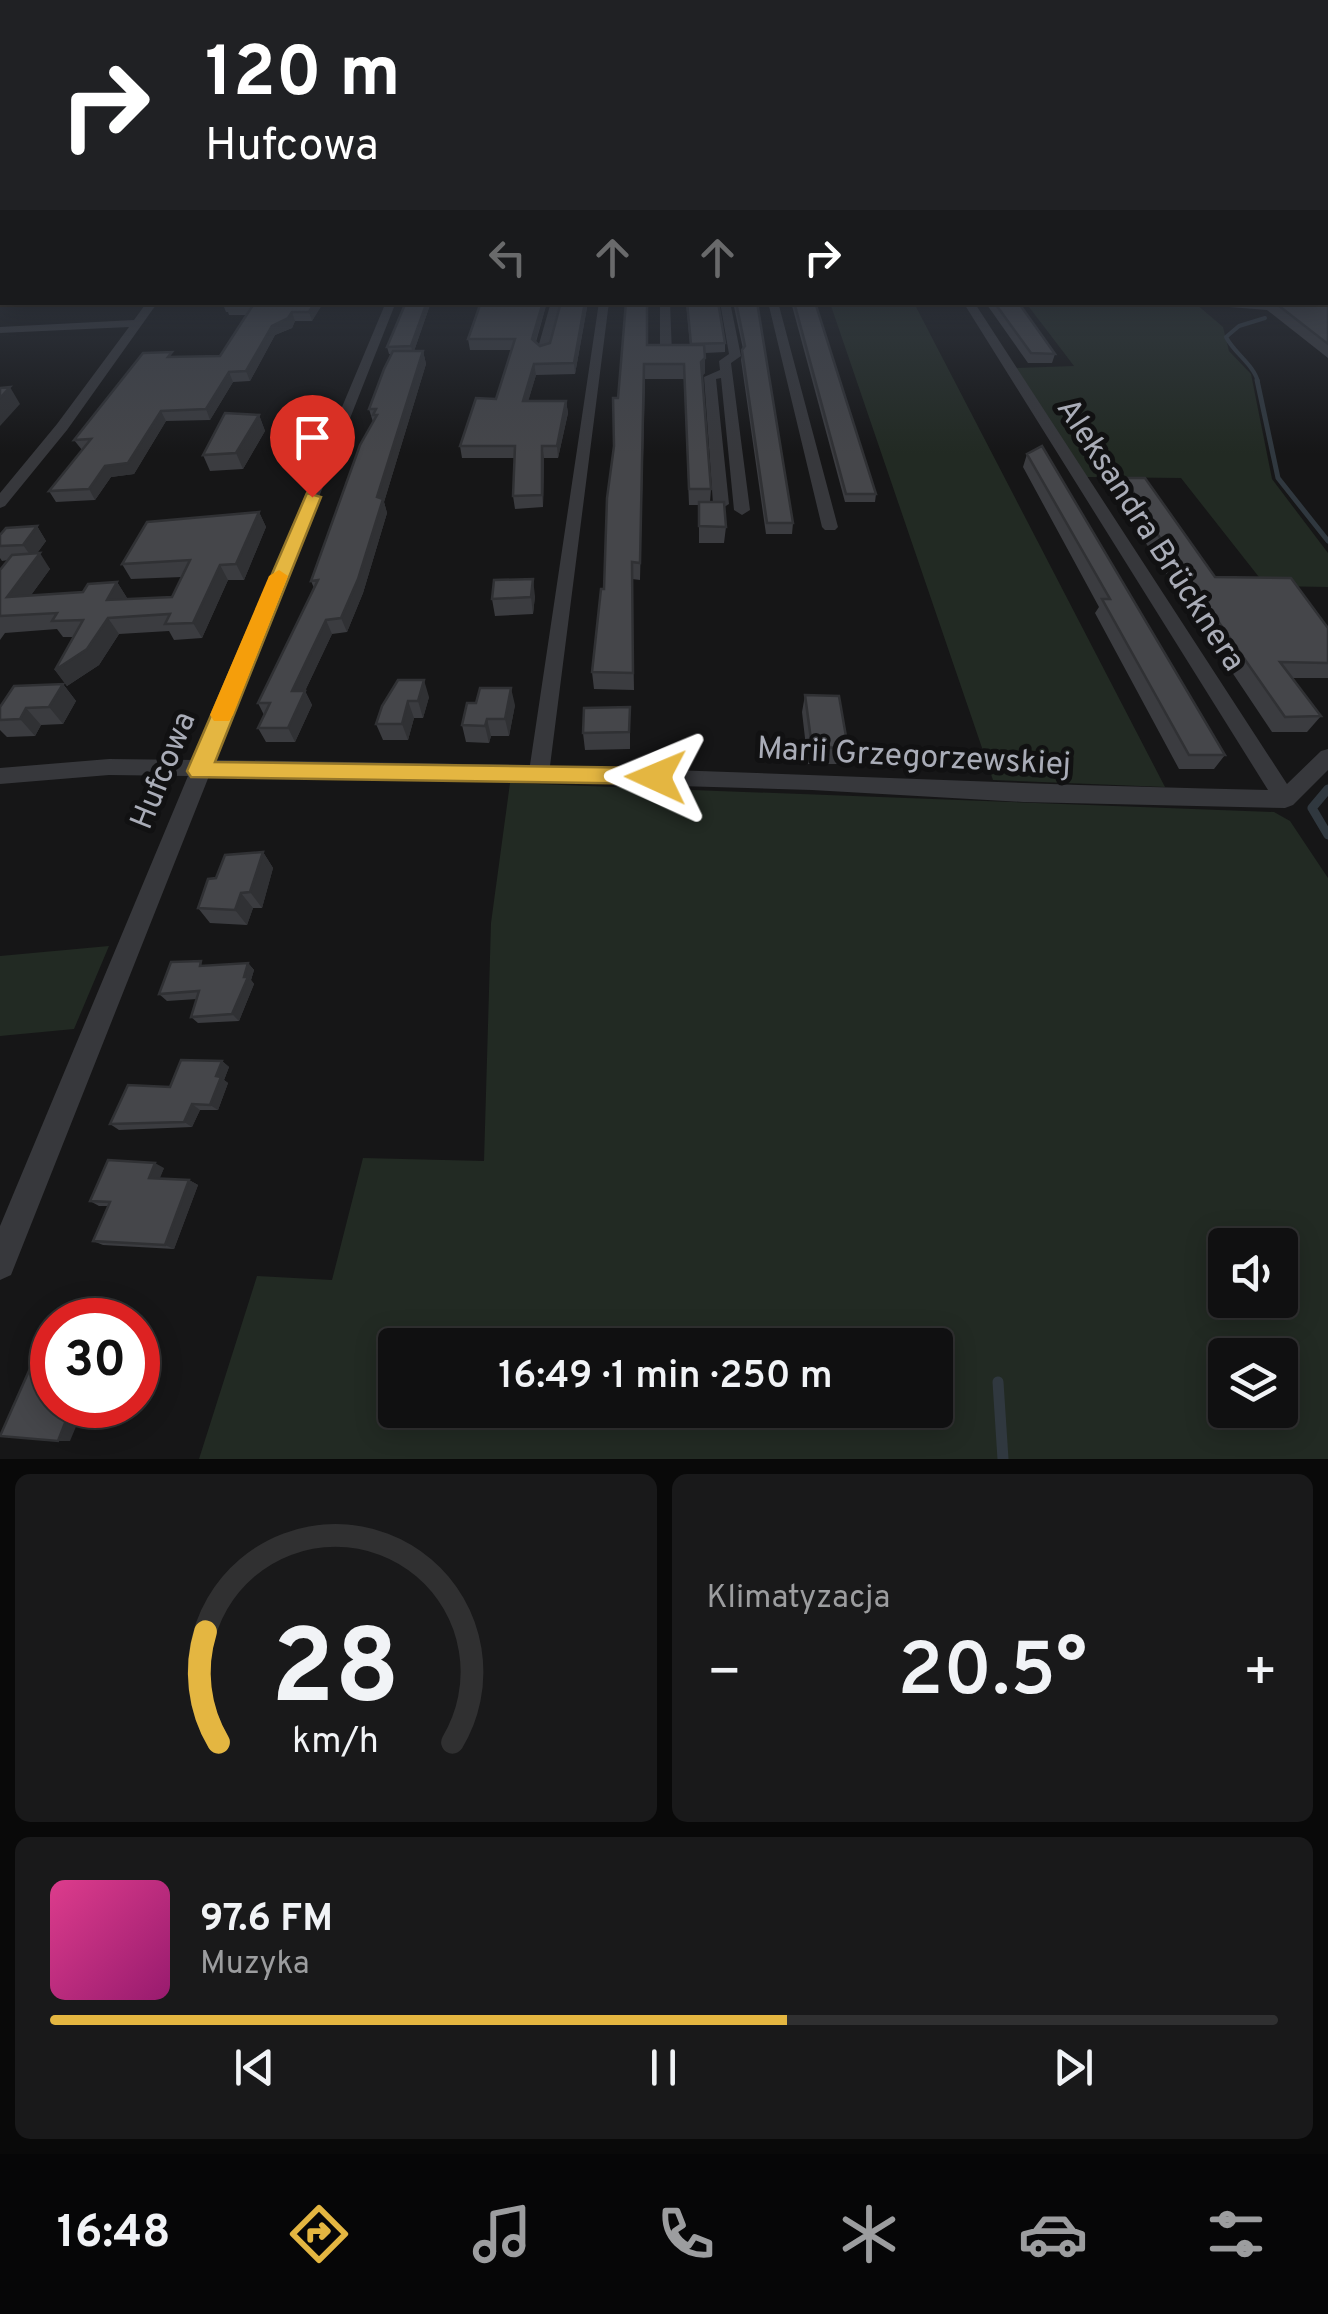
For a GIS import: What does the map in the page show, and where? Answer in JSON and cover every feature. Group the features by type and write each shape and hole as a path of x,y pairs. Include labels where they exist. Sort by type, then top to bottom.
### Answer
{"street":[{"path":"0,503 143,317"},
{"name":"Hufcowa","path":"0,1264 385,317"},
{"path":"543,351 552,317"},
{"path":"539,774 602,317"},
{"path":"666,317 666,354"},
{"path":"729,317 735,356 725,361 742,510"},
{"path":"777,317 830,527"},
{"name":"Aleksandra Brücknera","path":"978,317 1285,799"},
{"path":"0,330 139,323"},
{"path":"721,504 710,377 714,372 726,372"},
{"path":"1285,799 1328,757"},
{"name":"Marii Grzegorzewskiej","path":"0,776 109,767 539,774 812,782 1023,794 1285,799"}],"shaded area":[{"path":"835,317 921,317 1165,787 993,780"},
{"path":"1037,317 1211,317 1223,327 1229,351 1251,374 1272,479 1328,553 1328,587 1266,586 1181,478 1086,477 1015,368 1074,366"},
{"path":"510,783 1274,812 1290,821 1328,878 1328,1459 199,1459 257,1276 332,1280 363,1158 484,1161 491,923"},
{"path":"109,946 74,1029 0,1036 0,956"}],"building":[{"path":"245,317 289,317 272,326 246,371 229,372 206,409 161,411 128,463 105,466 89,489 49,491 91,439 74,440 143,353 172,352 168,357 220,356"},
{"path":"400,317 422,317 411,346 387,347"},
{"path":"476,317 539,317 532,339 540,346 550,343 557,317 582,317 574,363 534,364 523,401 566,401 557,446 542,446 542,495 513,496 515,446 460,446 476,398 496,399 515,339 468,339"},
{"path":"625,317 647,317 647,345 704,345 705,358 701,362 711,489 689,489 684,364 644,364 640,563 632,562 633,673 592,672 604,589 607,498 614,446 613,398 618,398"},
{"path":"688,317 721,317 725,343 691,344"},
{"path":"739,317 759,317 793,523 767,523 742,350 745,346"},
{"path":"798,317 820,317 876,494 846,494"},
{"path":"1005,317 1029,317 1055,354 1031,353"},
{"path":"1293,317 1328,317 1328,344"},
{"path":"393,351 423,351 377,497 383,499 358,579 341,618 326,620 292,691 305,691 288,728 258,728 270,703 258,703 318,580 311,581 360,445 377,415 373,415 376,409 369,409"},
{"path":"225,413 259,415 236,453 203,455"},
{"path":"1042,446 1225,755 1189,755 1102,599 1110,599 1027,454"},
{"path":"1123,478 1145,478 1215,577 1291,578 1328,628 1328,663 1280,662 1321,716 1285,717 1128,492 1133,492"},
{"path":"699,502 724,502 726,527 699,526"},
{"path":"259,512 236,564 220,565 193,623 165,624 170,614 108,618 87,649 55,670 83,620 52,621 57,613 0,616 0,570 12,555 40,553 7,597 83,592 88,584 117,582 107,600 172,597 190,560 122,564 147,522"},
{"path":"37,526 23,545 0,546 0,535 6,528"},
{"path":"533,579 531,597 492,599 494,580"},
{"path":"398,680 424,680 418,701 408,701 402,724 376,724 382,706"},
{"path":"63,684 49,707 26,708 20,719 0,720 0,707 14,686"},
{"path":"480,688 511,688 505,719 487,719 485,726 462,725 467,703 476,703"},
{"path":"805,695 839,696 848,748 812,747"},
{"path":"630,707 629,732 583,733 584,708"},
{"path":"263,852 250,892 241,893 235,910 198,908 208,879 216,878 225,855"},
{"path":"201,961 200,966 248,963 244,977 248,977 232,1014 191,1017 199,991 159,994 171,962"},
{"path":"181,1060 222,1061 216,1076 221,1077 210,1105 192,1104 184,1122 110,1124 128,1085 170,1087"},
{"path":"108,1160 155,1163 149,1178 189,1180 165,1245 93,1241 110,1202 90,1201"},
{"path":"30,1368 30,1428 63,1428 58,1441 0,1436"}],"waterway":[{"path":"1257,380 1226,337 1239,326 1265,318"},
{"path":"1257,380 1278,478 1328,541"},
{"path":"1328,789 1312,808 1328,835"},
{"path":"998,1382 1003,1459"}],"slow traffic":[{"path":"221,715 279,576"}],"route":[{"path":"312,497 199,771 656,777"}]}
